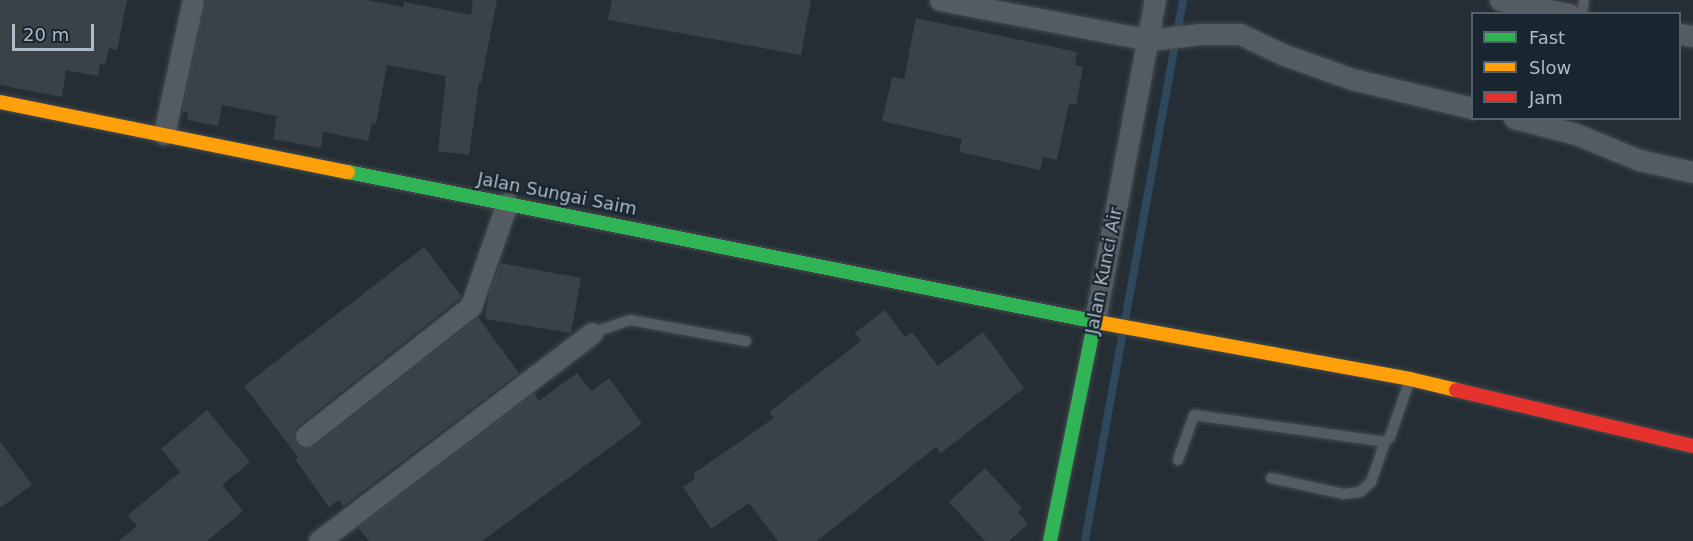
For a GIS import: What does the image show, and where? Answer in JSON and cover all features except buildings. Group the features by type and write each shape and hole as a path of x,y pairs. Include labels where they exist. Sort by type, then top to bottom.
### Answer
{"street":[{"path":"164,134 194,0"},
{"path":"940,0 1158,39 1201,34 1240,34 1281,54 1352,79 1471,108"},
{"name":"Jalan Kunci Air","path":"1050,541 1100,321 1158,39 1155,0"},
{"path":"1500,0 1559,12"},
{"name":"Jalan Sungai Saim","path":"0,102 1157,334 1410,379 1693,446"},
{"path":"1522,120 1576,134 1639,160 1693,172"},
{"path":"306,436 471,306 507,203"},
{"path":"319,541 592,333"}],"lane":[{"path":"592,333 630,320 746,341"},
{"path":"1271,478 1344,494 1360,492 1371,482 1410,379"},
{"path":"1178,460 1194,415 1385,442"}],"waterway":[{"path":"1085,541 1183,0"}],"traffic: fast":[{"path":"348,172 1097,322"},
{"path":"1050,541 1095,320"}],"traffic: slow":[{"path":"0,102 348,172"},
{"path":"1097,322 1410,379 1456,390"}],"traffic: jam":[{"path":"1456,390 1693,446"}]}
